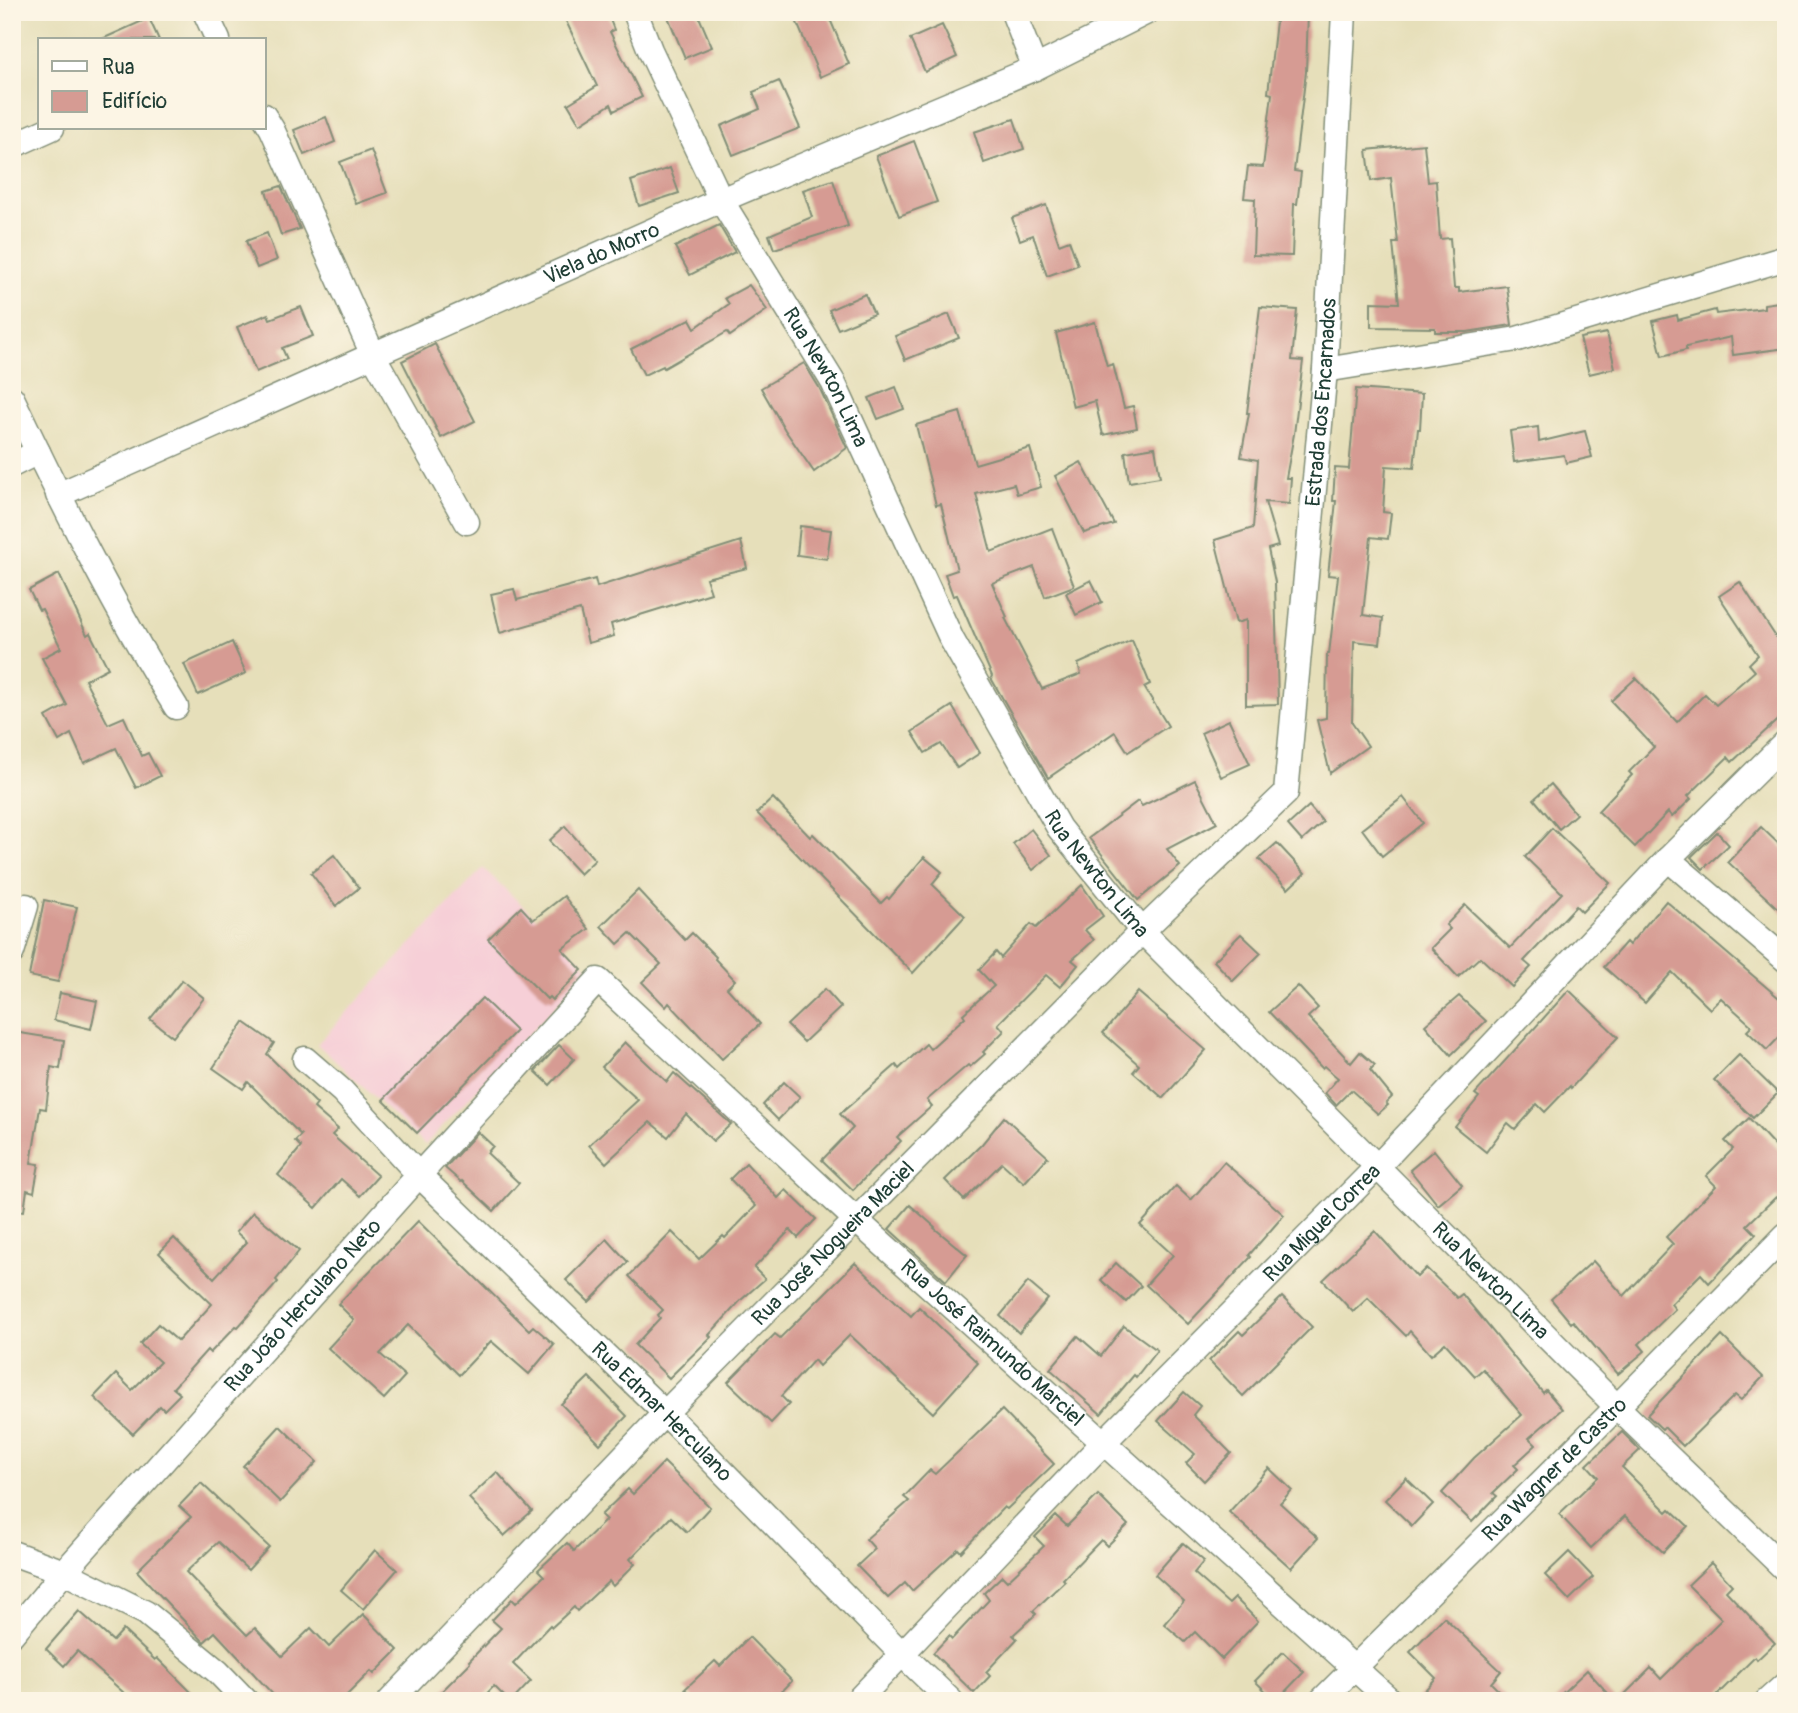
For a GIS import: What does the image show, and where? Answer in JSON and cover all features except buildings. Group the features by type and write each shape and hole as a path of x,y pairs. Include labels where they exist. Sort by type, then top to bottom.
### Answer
{"street":[{"path":"205,12 217,38"},
{"name":"Rua Newton Lima","path":"635,12 650,50 721,200 833,382 952,640 1059,828 1142,931 1617,1407 1786,1570"},
{"path":"1013,12 1035,68"},
{"name":"Viela do Morro","path":"58,495 721,200 1035,68 1147,12"},
{"name":"Estrada dos Encarnados","path":"1286,793 1325,370 1344,12"},
{"path":"266,119 373,355 467,522"},
{"path":"12,146 48,130"},
{"path":"1325,370 1517,340 1786,258"},
{"path":"12,398 58,495 131,635 176,707"},
{"path":"12,465 38,452"},
{"name":"Rua Miguel Correa","path":"857,1701 1103,1443 1378,1166 1668,859 1786,742"},
{"name":"Rua José Nogueira Maciel","path":"390,1701 665,1413 1142,931 1286,793"},
{"path":"1668,859 1786,960"},
{"path":"12,952 26,906"},
{"name":"Rua José Raimundo Marciel","path":"598,980 856,1220 1391,1701"},
{"name":"Rua João Herculano Neto","path":"12,1634 64,1572 419,1175 598,980"},
{"name":"Rua Edmar Herculano","path":"305,1059 342,1091 419,1175 665,1413 951,1701"},
{"name":"Rua Wagner de Castro","path":"1321,1701 1786,1235"},
{"path":"12,1553 64,1572 146,1613 218,1672 246,1701"},
{"path":"1768,1701 1786,1684"}],"shaded area":[{"path":"483,868 590,969 425,1145 317,1044"}]}
